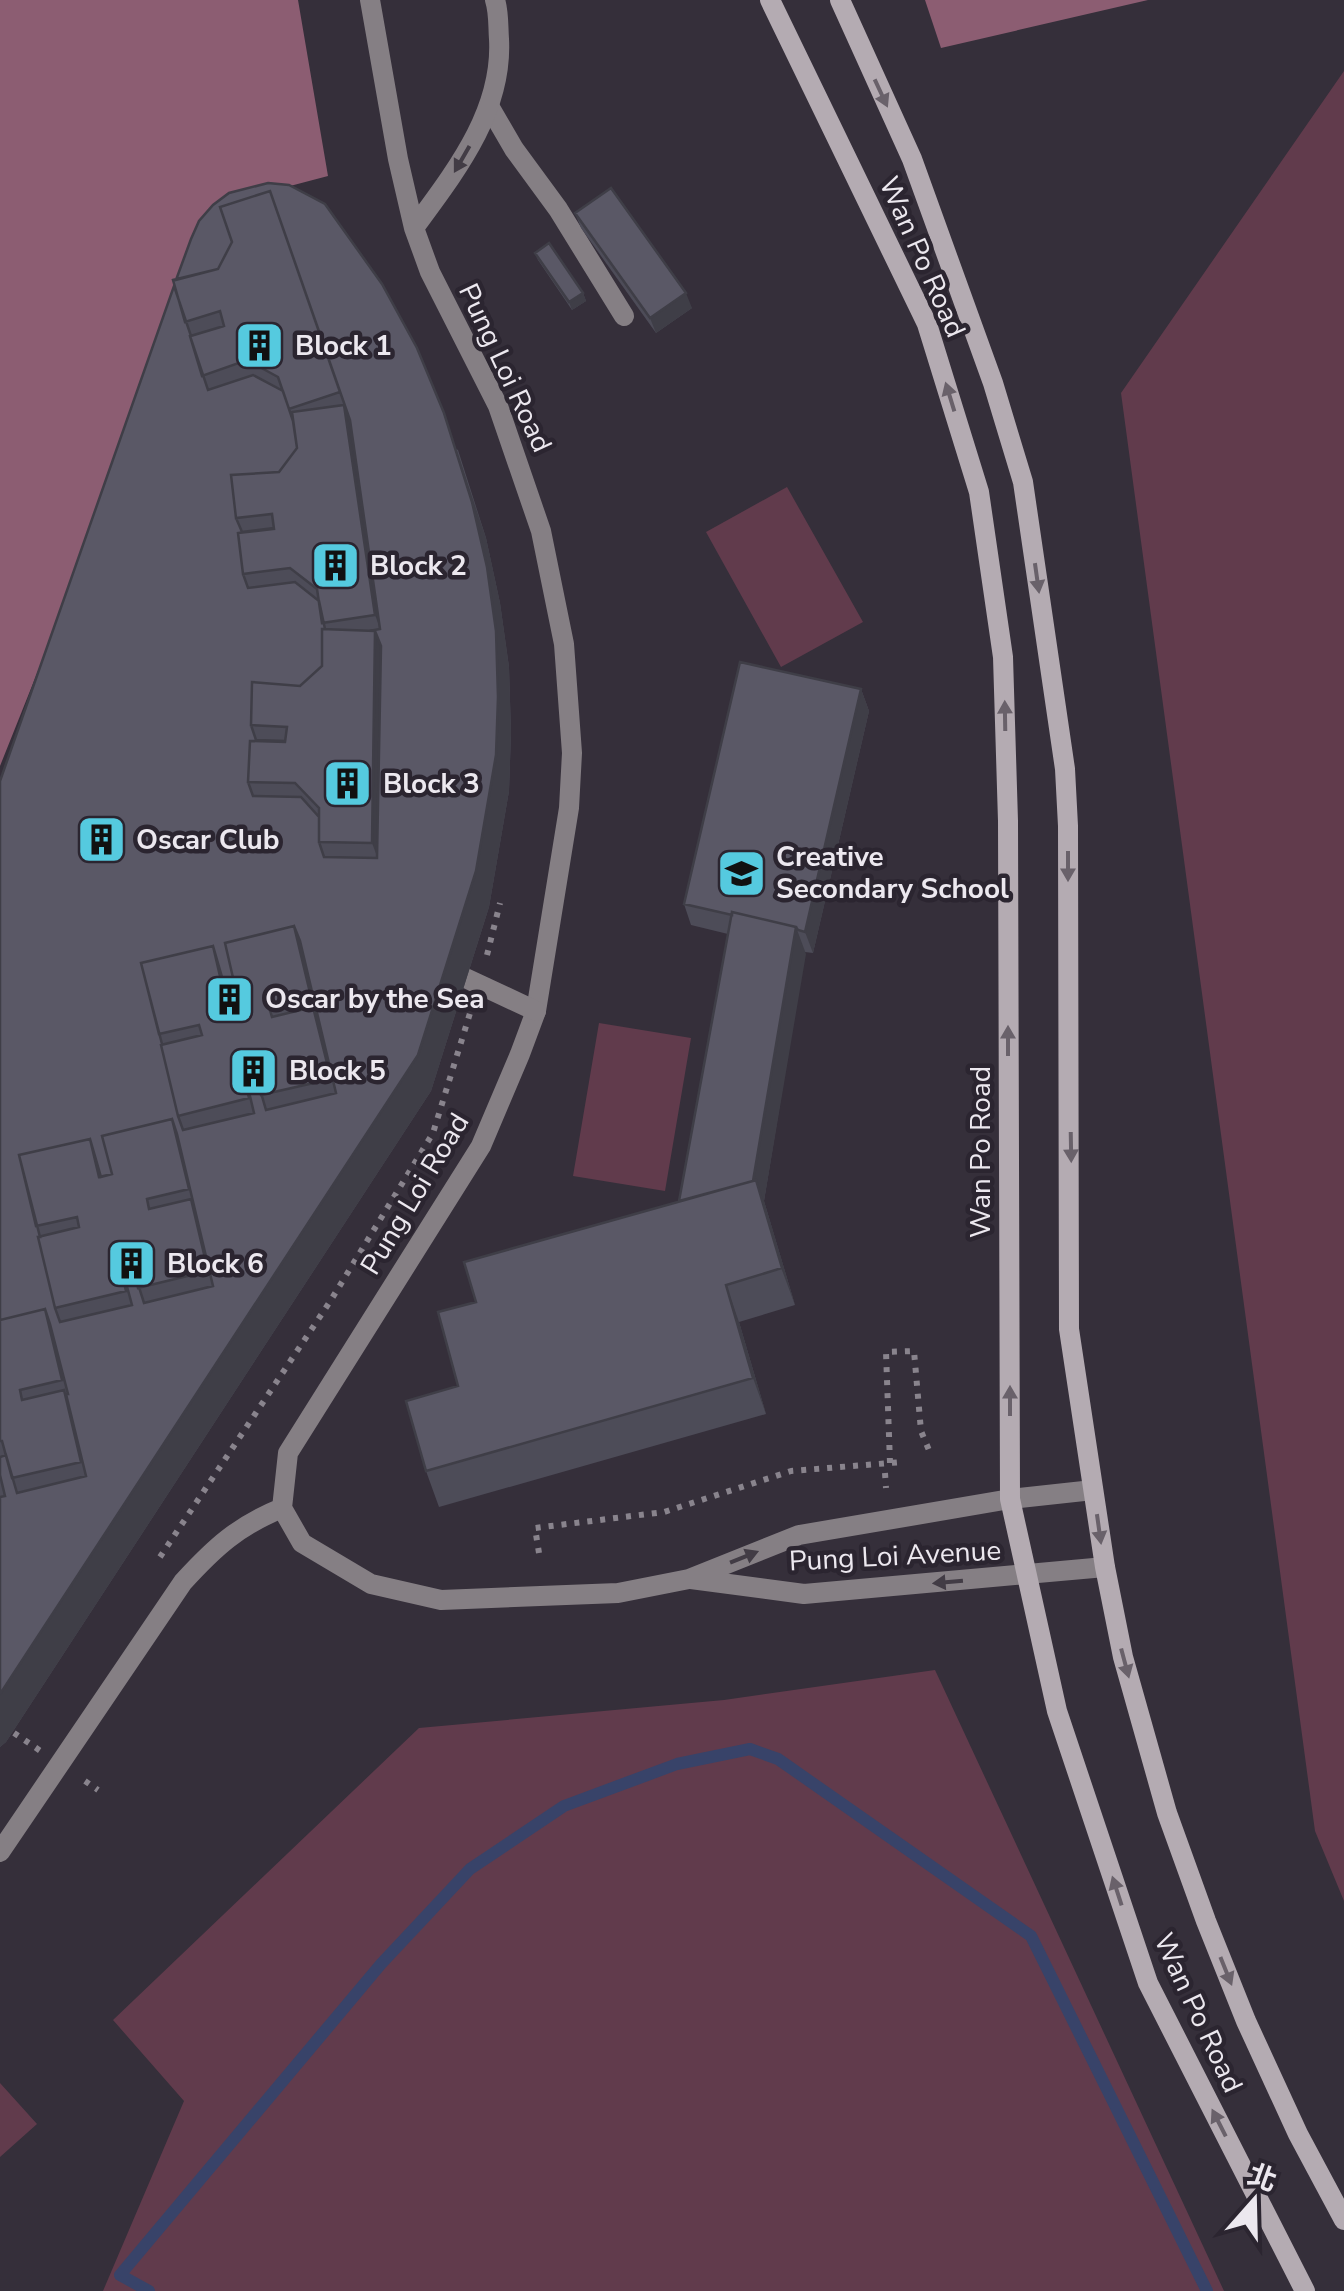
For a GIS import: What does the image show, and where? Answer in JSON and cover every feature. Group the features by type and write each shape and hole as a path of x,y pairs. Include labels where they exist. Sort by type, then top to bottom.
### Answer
{"main road":[{"name":"Wan Po Road","path":"770,0 928,324 979,492 1003,657 1008,821 1010,1499 1057,1711 1148,1984 1305,2291"},
{"name":"Wan Po Road","path":"840,0 912,159 993,383 1023,482 1065,769 1071,1188 1069,1329 1104,1567 1123,1656 1167,1813 1206,1922 1284,2102 1344,2220"}],"street":[{"name":"Pung Loi Road","path":"282,1508 288,1453 481,1146 536,1012 569,808 570,698 555,589 541,531 498,406 430,272 414,228 370,0"},
{"path":"414,228 462,164 489,106 498,80 500,50 494,0"},
{"path":"489,106 624,316"},
{"path":"451,971 536,1012"},
{"name":"Pung Loi Avenue","path":"282,1508 302,1543 371,1584 440,1600 618,1593 689,1579 799,1535 1010,1499 1094,1490"},
{"path":"0,1852 183,1582 217,1544 251,1521 282,1508"},
{"name":"Pung Loi Avenue","path":"689,1579 804,1594 1104,1567"}],"path":[{"path":"486,960 500,903"},
{"path":"151,1570 330,1300 434,1133 475,994"},
{"path":"890,1463 886,1352 914,1351 921,1430 932,1454"},
{"path":"539,1553 535,1528 664,1512 791,1471 902,1462"},
{"path":"884,1473 886,1488"},
{"path":"34,1748 44,1732"},
{"path":"14,1733 42,1752"}],"shaded area":[{"path":"0,0 298,0 328,176 225,203 0,766"},
{"path":"925,0 1148,0 941,48"},
{"path":"1344,71 1344,1901 1315,1831 1121,393"},
{"path":"787,487 863,622 781,667 706,532"},
{"path":"599,1023 691,1038 665,1191 573,1176"},
{"path":"935,1670 1224,2291 103,2291 184,2101 113,2020 419,1728 724,1700"},
{"path":"0,2083 37,2124 0,2157"}],"building":[{"name":"Oscar by the Sea","path":"268,183 289,185 325,204 382,284 417,348 444,413 472,502 487,567 496,631 496,755 476,871 418,1055 0,1694 0,1497 5,1496 0,1457 6,1455 17,1493 86,1476 45,1309 0,1320 0,781 174,286 208,390 253,375 283,391 293,421 297,448 279,472 231,475 236,518 242,532 274,528 238,533 248,588 295,582 319,601 325,629 322,666 300,686 252,682 251,725 256,740 286,741 250,741 248,782 253,796 301,797 319,817 319,842 324,857 377,858 381,646 375,631 369,631 380,629 350,420 270,191 220,207 232,242 218,269 176,280 199,221 213,205 229,193","holes":["294,926 336,1093 266,1110 255,1072 245,1075 254,1113 183,1130 141,963 213,946 224,984 234,982 225,943","172,1119 213,1286 144,1303 132,1265 122,1268 132,1305 60,1322 19,1155 90,1139 101,1177 112,1174 102,1136"]},
{"path":"611,188 686,293 650,318 575,213"},
{"name":"Block 1","path":"270,191 340,392 289,409 278,377 247,360 202,376 190,336 224,326 220,311 185,322 173,280 218,269 232,242 220,207"},
{"path":"549,243 583,293 569,302 535,253"},
{"path":"344,405 375,615 322,623 317,589 290,568 243,574 238,533 274,529 272,514 236,518 231,475 279,472 297,448 292,412"},
{"path":"322,629 375,631 372,843 319,842 319,808 295,783 248,782 250,741 285,742 287,727 251,725 252,682 300,686 322,666"},
{"path":"740,662 861,689 805,932 732,912 684,904"},
{"path":"732,912 796,927 753,1181 679,1201"},
{"path":"294,926 311,997 269,1007 272,1017 313,1007 331,1079 261,1095 251,1058 240,1061 249,1098 178,1116 161,1045 202,1035 199,1025 159,1034 141,963 213,946 222,985 234,982 225,943"},
{"path":"172,1119 189,1189 147,1199 149,1209 191,1199 208,1271 138,1288 129,1250 117,1253 126,1291 55,1308 38,1237 79,1227 77,1217 36,1226 19,1155 90,1139 99,1177 112,1174 102,1136"},
{"path":"756,1180 782,1268 726,1285 753,1378 426,1471 406,1401 458,1386 438,1312 476,1302 464,1262"},
{"path":"45,1309 62,1380 20,1390 22,1400 64,1390 81,1462 12,1478 0,1441 0,1320"}],"waterway":[{"path":"149,2291 120,2275 381,1964 470,1869 564,1806 677,1764 750,1749 778,1759 1031,1936 1207,2291"}],"place":[{"name":"Block 1","path":"260,346"},
{"name":"Block 2","path":"335,566"},
{"name":"Block 3","path":"348,784"},
{"name":"Oscar Club","path":"101,840"},
{"name":"Creative Secondary School","path":"741,873"},
{"name":"Oscar by the Sea","path":"230,999"},
{"name":"Block 5","path":"254,1071"},
{"name":"Block 6","path":"132,1264"}]}
